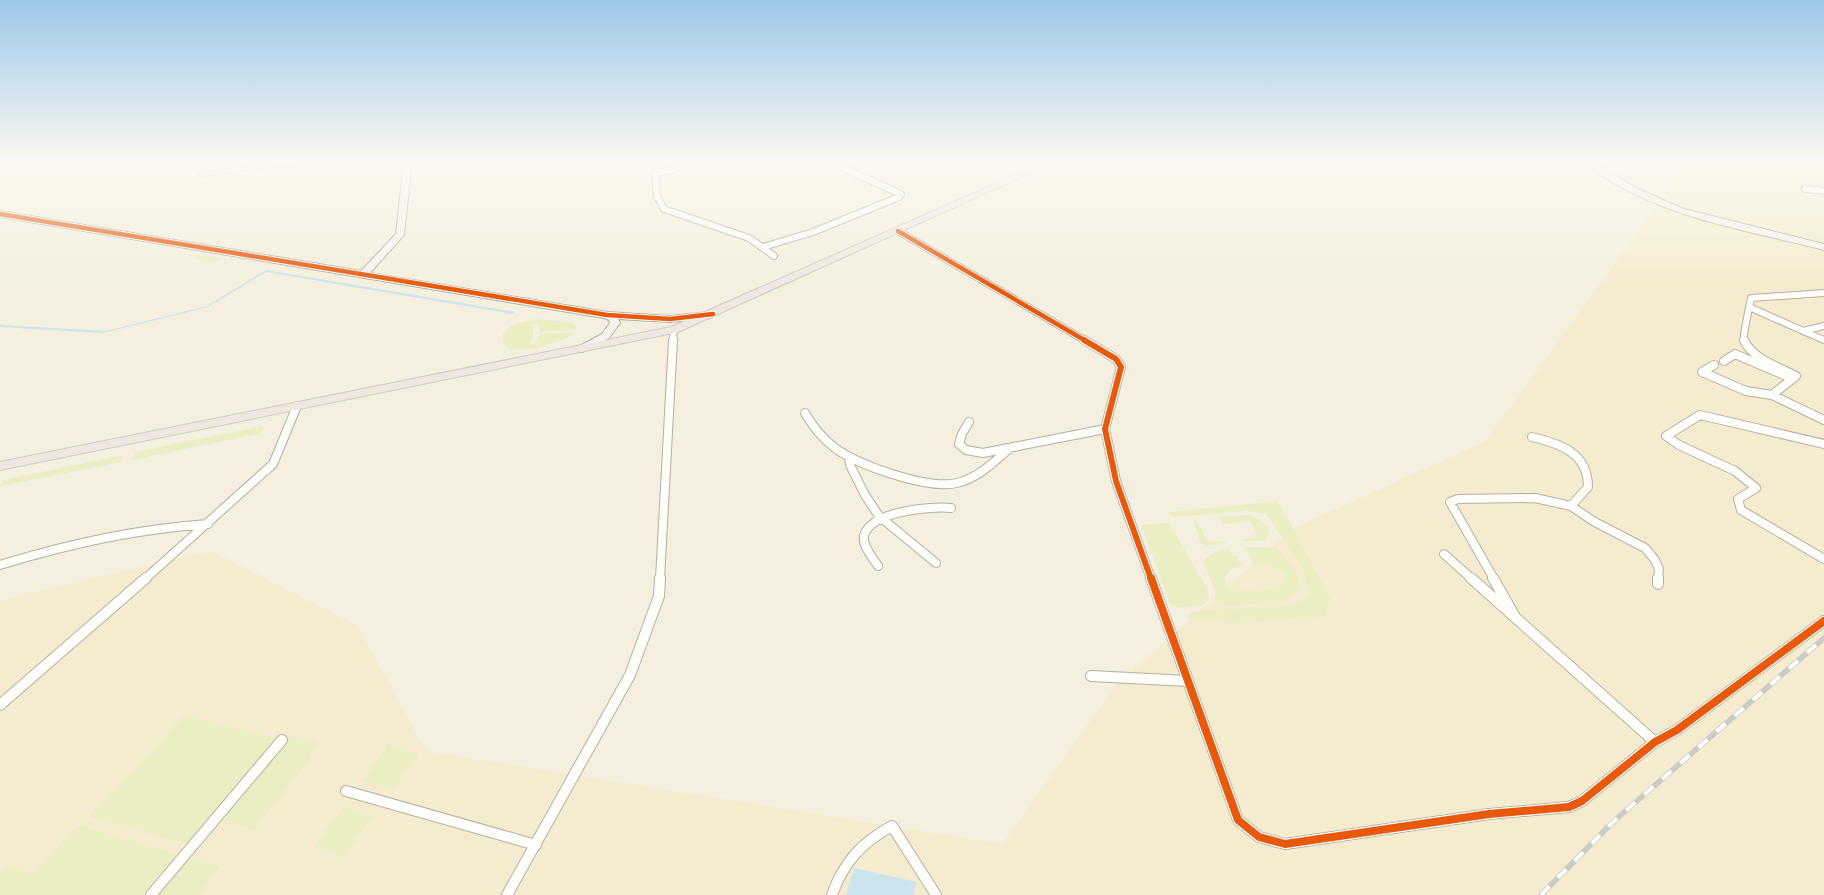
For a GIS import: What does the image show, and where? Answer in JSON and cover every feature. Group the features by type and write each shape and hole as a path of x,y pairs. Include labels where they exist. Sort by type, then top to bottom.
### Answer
{"main road":[{"path":"0,466 582,350 674,330 958,204"}],"street":[{"path":"365,273 400,235 403,204"},
{"path":"659,204 664,209 749,238 774,256"},
{"path":"763,247 813,232 882,204"},
{"path":"1663,204 1824,247"},
{"path":"0,214 365,273 607,315 670,319 713,314"},
{"path":"898,231 1116,359 1121,367 1106,428 1116,481 1238,820 1250,832 1265,841 1284,844 1489,814 1569,807 1582,801 1655,742 1677,730 1824,621"},
{"path":"1772,395 1796,376 1753,352 1747,347 1744,340 1751,298 1824,293"},
{"path":"1749,306 1824,340"},
{"path":"582,350 604,338 613,328 615,323 614,318 607,315"},
{"path":"1803,331 1824,326"},
{"path":"507,895 630,675 659,596 674,330"},
{"path":"1724,361 1736,354 1792,378"},
{"path":"1714,365 1702,372 1753,394 1763,396 1772,395 1824,420"},
{"path":"0,704 208,524 273,464 297,406"},
{"path":"804,413 818,433 849,458 886,472 920,481 948,484 964,481 1010,448"},
{"path":"1824,444 1700,415 1666,436 1674,442 1735,471 1756,488 1738,499 1741,510 1824,559"},
{"path":"969,422 962,434 959,444 966,450 983,453 1106,428"},
{"path":"1532,437 1552,441 1565,447 1580,460 1587,473 1588,487 1571,506"},
{"path":"849,458 850,465 865,495 882,518 936,563"},
{"path":"1515,617 1450,502 1458,499 1535,498 1571,506 1593,521 1645,548 1655,560 1659,569 1658,584"},
{"path":"878,566 864,541 864,533 870,526 882,518 905,511 934,506 951,508"},
{"path":"0,565 44,551 73,544 170,526 208,524"},
{"path":"1444,554 1655,742"},
{"path":"1091,676 1188,681"},
{"path":"152,895 282,740"},
{"path":"346,791 536,845"},
{"path":"832,895 844,864 854,852 878,832 892,826 936,895"}],"shaded area":[{"path":"1658,204 1824,204 1824,895 0,895 0,600 211,551 357,625 426,751 1002,844 1116,685 1292,529 1486,441"}],"green space":[{"path":"198,254 222,258 215,263 191,258"},
{"path":"536,319 574,323 578,329 540,332 539,323 533,324 533,336 529,344 535,344 539,335 542,334 577,332 563,340 530,349 512,349 506,346 503,334 512,325"},
{"path":"264,426 262,433 132,460 135,452"},
{"path":"124,455 121,462 0,486 4,480"},
{"path":"1278,501 1331,599 1326,607 1327,616 1226,624 1223,619 1195,621 1188,619 1188,615 1192,612 1287,605 1300,601 1305,597 1309,591 1303,568 1266,514 1248,511 1171,517 1170,512"},
{"path":"1246,515 1260,520 1266,526 1270,532 1265,541 1245,541 1244,539 1258,537 1250,521 1222,524 1219,517"},
{"path":"1196,519 1208,542 1225,541 1226,543 1206,546 1201,544 1194,520"},
{"path":"1169,523 1207,588 1209,599 1202,606 1175,607 1170,603 1141,525"},
{"path":"1245,547 1276,548 1290,563 1298,577 1300,584 1299,590 1295,595 1269,603 1216,606 1215,590 1203,562 1208,556 1218,551 1229,549 1233,556 1237,556 1242,566 1230,570 1225,576 1226,583 1238,591 1269,589 1283,583 1284,575 1278,569 1263,564 1254,565"},
{"path":"185,715 278,738 189,844 90,817 90,814"},
{"path":"292,735 318,743 307,755 312,757 254,830 219,819"},
{"path":"388,746 419,753 393,790 362,781"},
{"path":"343,808 373,816 344,856 313,847"},
{"path":"78,825 178,855 144,895 0,895 0,873 6,867 32,873"},
{"path":"188,857 220,867 199,895 155,895"}],"water":[{"path":"266,270 515,312 513,314 266,272 208,307 103,333 0,327 0,325 106,331 207,306"},
{"path":"854,868 917,882 913,895 846,895"}],"railway":[{"path":"1541,895 1614,821 1824,638"}],"cycle path":[{"path":"0,214 607,315 670,319 713,314"},
{"path":"898,231 1116,359 1121,367 1105,429 1116,481 1238,820 1254,834 1264,840 1285,844 1489,814 1569,807 1582,801 1655,742 1677,730 1824,621"}]}
